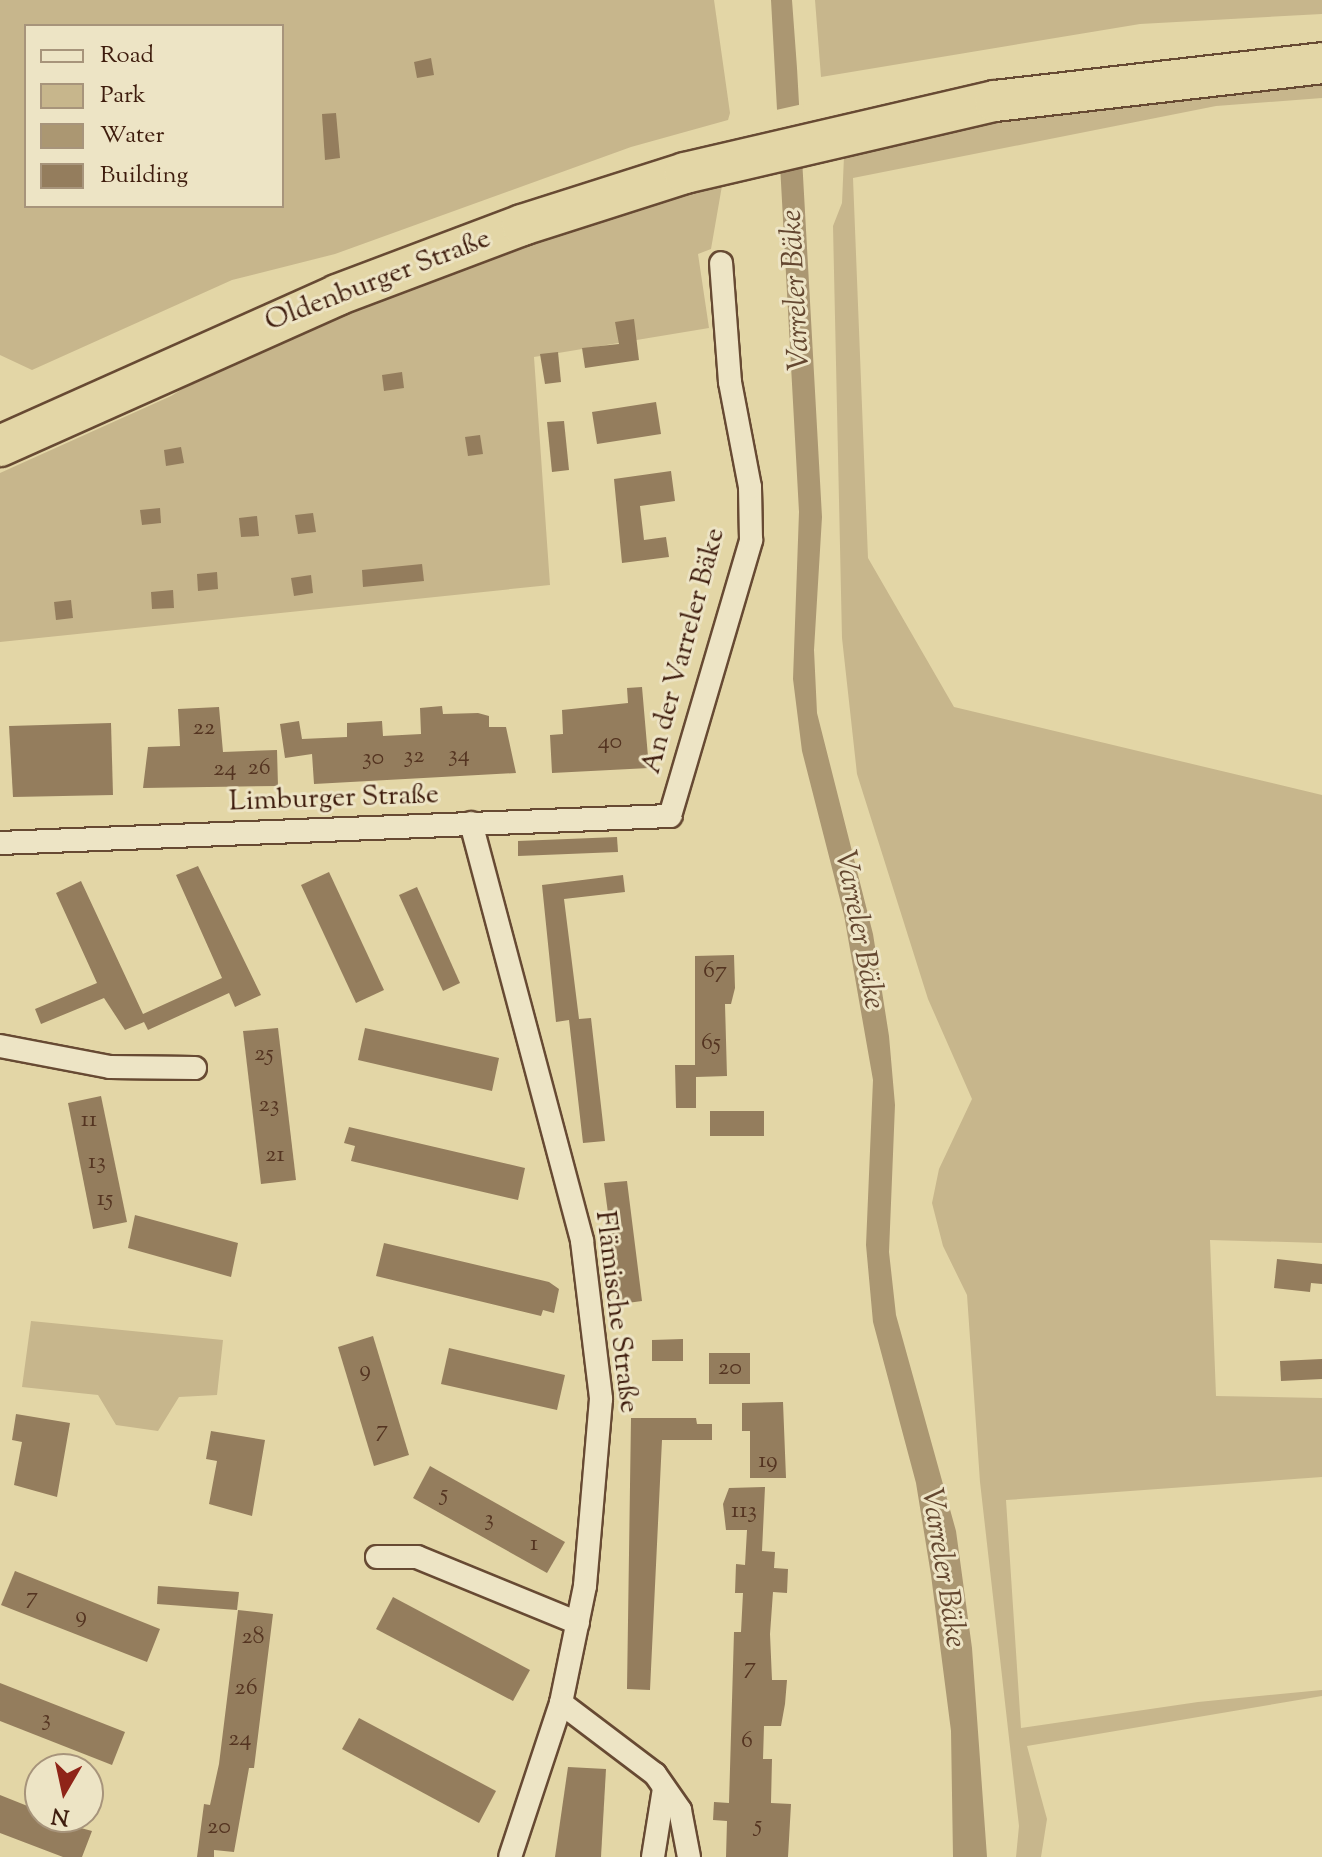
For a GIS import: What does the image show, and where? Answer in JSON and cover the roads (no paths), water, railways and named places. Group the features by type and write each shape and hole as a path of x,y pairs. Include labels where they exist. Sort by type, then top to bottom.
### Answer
{"highway":[{"path":"836,122 1024,72 1322,39"},
{"path":"836,122 1094,86 1322,63"},
{"name":"Oldenburger Straße","path":"0,421 271,296 461,221 836,122"},
{"name":"Oldenburger Straße","path":"0,446 337,295 727,149"}],"street":[{"name":"An der Varreler Bäke","path":"670,816 751,540 750,487 730,382 721,263"},
{"name":"Limburger Straße","path":"0,843 670,816"},
{"name":"Flämische Straße","path":"471,823 582,1241 601,1399 599,1470 578,1623 561,1703 510,1857"},
{"path":"0,1046 110,1067 195,1068"},
{"path":"377,1557 417,1557 578,1623"},
{"path":"561,1703 634,1754 664,1788 680,1810 689,1857"},
{"path":"653,1857 664,1788"}],"water":[{"name":"Varreler Bäke","path":"771,0 792,0 797,68 822,517 814,650 817,713 873,934 889,1036 895,1105 889,1252 896,1315 956,1531 972,1648 987,1857 953,1857 951,1731 931,1575 916,1483 873,1322 866,1245 873,1080 844,915 802,751 793,679 799,512"}]}
